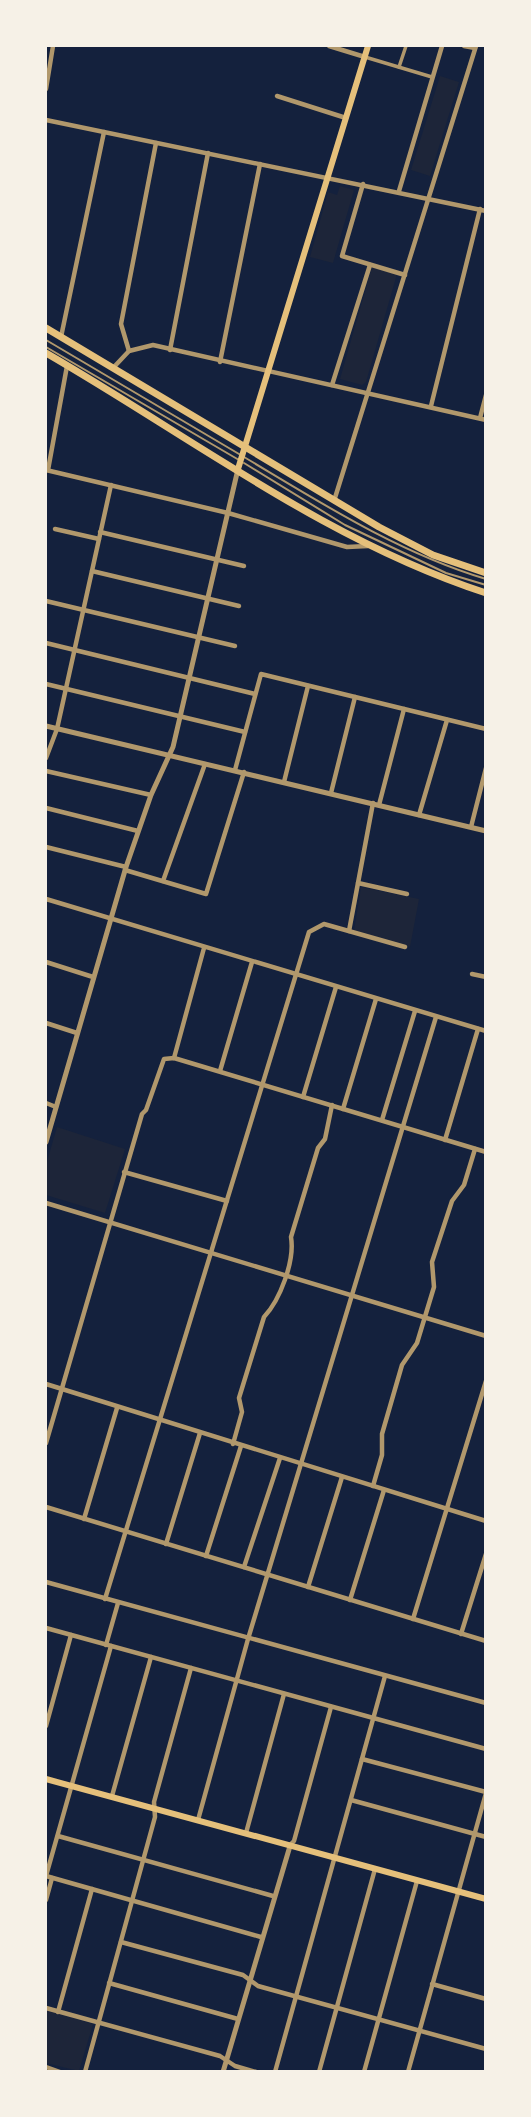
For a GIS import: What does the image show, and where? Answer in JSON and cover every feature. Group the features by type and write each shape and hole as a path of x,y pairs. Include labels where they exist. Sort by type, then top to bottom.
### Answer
{"main road":[{"path":"238,469 368,46"},
{"path":"46,328 334,501 433,555 485,573"},
{"path":"46,353 368,546 424,571 485,593"},
{"path":"46,1779 485,1899"}],"street":[{"path":"46,89 52,46"},
{"path":"329,46 432,77"},
{"path":"399,66 406,46"},
{"path":"399,191 442,46"},
{"path":"334,501 476,47 464,46"},
{"path":"277,96 346,118"},
{"path":"46,120 483,210 430,406"},
{"path":"61,338 104,132"},
{"path":"129,351 121,324 156,142"},
{"path":"170,350 208,153"},
{"path":"220,362 260,163"},
{"path":"363,184 342,256 405,275"},
{"path":"332,385 370,265"},
{"path":"113,369 129,351 153,345 483,419 485,395"},
{"path":"67,366 47,470 228,513 347,547 368,546"},
{"path":"46,1142 109,920 151,794 170,754 181,716 238,469"},
{"path":"46,758 57,729 111,485"},
{"path":"55,529 99,539"},
{"path":"100,532 244,566"},
{"path":"92,571 239,606"},
{"path":"46,601 235,646"},
{"path":"46,643 255,694"},
{"path":"235,770 261,674 485,729"},
{"path":"46,684 245,732"},
{"path":"284,782 308,686"},
{"path":"331,793 355,697"},
{"path":"349,931 376,804 404,709"},
{"path":"419,815 447,720"},
{"path":"46,726 485,831"},
{"path":"163,881 205,762"},
{"path":"471,827 485,768"},
{"path":"46,771 151,794"},
{"path":"46,847 126,868 206,894 244,772"},
{"path":"46,808 138,831"},
{"path":"358,883 407,894"},
{"path":"46,899 485,1031"},
{"path":"105,1599 295,975 312,928 324,924 405,947"},
{"path":"174,1058 204,948"},
{"path":"46,962 93,977"},
{"path":"220,1072 253,962"},
{"path":"472,974 485,977"},
{"path":"303,1097 336,987"},
{"path":"343,1109 376,999"},
{"path":"382,1120 415,1010"},
{"path":"198,1820 248,1639 436,1017"},
{"path":"46,1023 77,1032"},
{"path":"445,1140 478,1029"},
{"path":"46,1443 124,1172 160,1063 166,1058 174,1058 485,1152"},
{"path":"46,1103 56,1107"},
{"path":"233,1444 242,1412 239,1401 243,1387 264,1317 273,1307 284,1275 292,1247 291,1237 318,1148 325,1139 332,1105"},
{"path":"373,1486 382,1458 382,1434 402,1365 416,1346 434,1285 432,1262 452,1201 464,1185 475,1149"},
{"path":"124,1172 227,1200"},
{"path":"46,1203 485,1336"},
{"path":"413,1619 485,1381"},
{"path":"46,1384 485,1521"},
{"path":"85,1519 117,1408"},
{"path":"166,1544 201,1433"},
{"path":"206,1556 240,1446"},
{"path":"244,1567 279,1458"},
{"path":"308,1587 342,1477"},
{"path":"350,1600 384,1490"},
{"path":"46,1507 485,1641"},
{"path":"461,1634 485,1554"},
{"path":"46,1582 485,1703"},
{"path":"46,1900 48,1877 118,1603"},
{"path":"46,1628 485,1749"},
{"path":"46,1726 71,1635"},
{"path":"112,1797 151,1657"},
{"path":"85,2071 155,1817 155,1808 191,1668"},
{"path":"275,2071 385,1676"},
{"path":"246,1833 284,1694"},
{"path":"223,2071 273,1896 294,1841 331,1707"},
{"path":"362,1759 485,1793 408,2071"},
{"path":"351,1800 485,1837"},
{"path":"58,1836 273,1896"},
{"path":"319,2071 375,1869"},
{"path":"48,1877 261,1937"},
{"path":"364,2071 417,1881"},
{"path":"58,2012 92,1889"},
{"path":"121,1942 243,1975 258,1986 485,2049"},
{"path":"109,1983 238,2019"},
{"path":"432,1984 485,1999"},
{"path":"46,2008 256,2071"},
{"path":"46,2067 60,2071"}],"lane":[{"path":"46,340 241,458 312,507 446,573 485,585"},
{"path":"46,347 391,541 436,562 485,579"}],"shaded area":[{"path":"440,76 459,82 430,176 411,170"},
{"path":"340,186 354,190 333,263 310,257 328,192 337,195"},
{"path":"372,267 397,274 366,382 362,385 340,379"},
{"path":"361,887 419,899 410,947 354,931"},
{"path":"57,1127 125,1149 105,1213 46,1195 46,1165"},
{"path":"46,2010 93,2024 79,2071 46,2063"}]}
